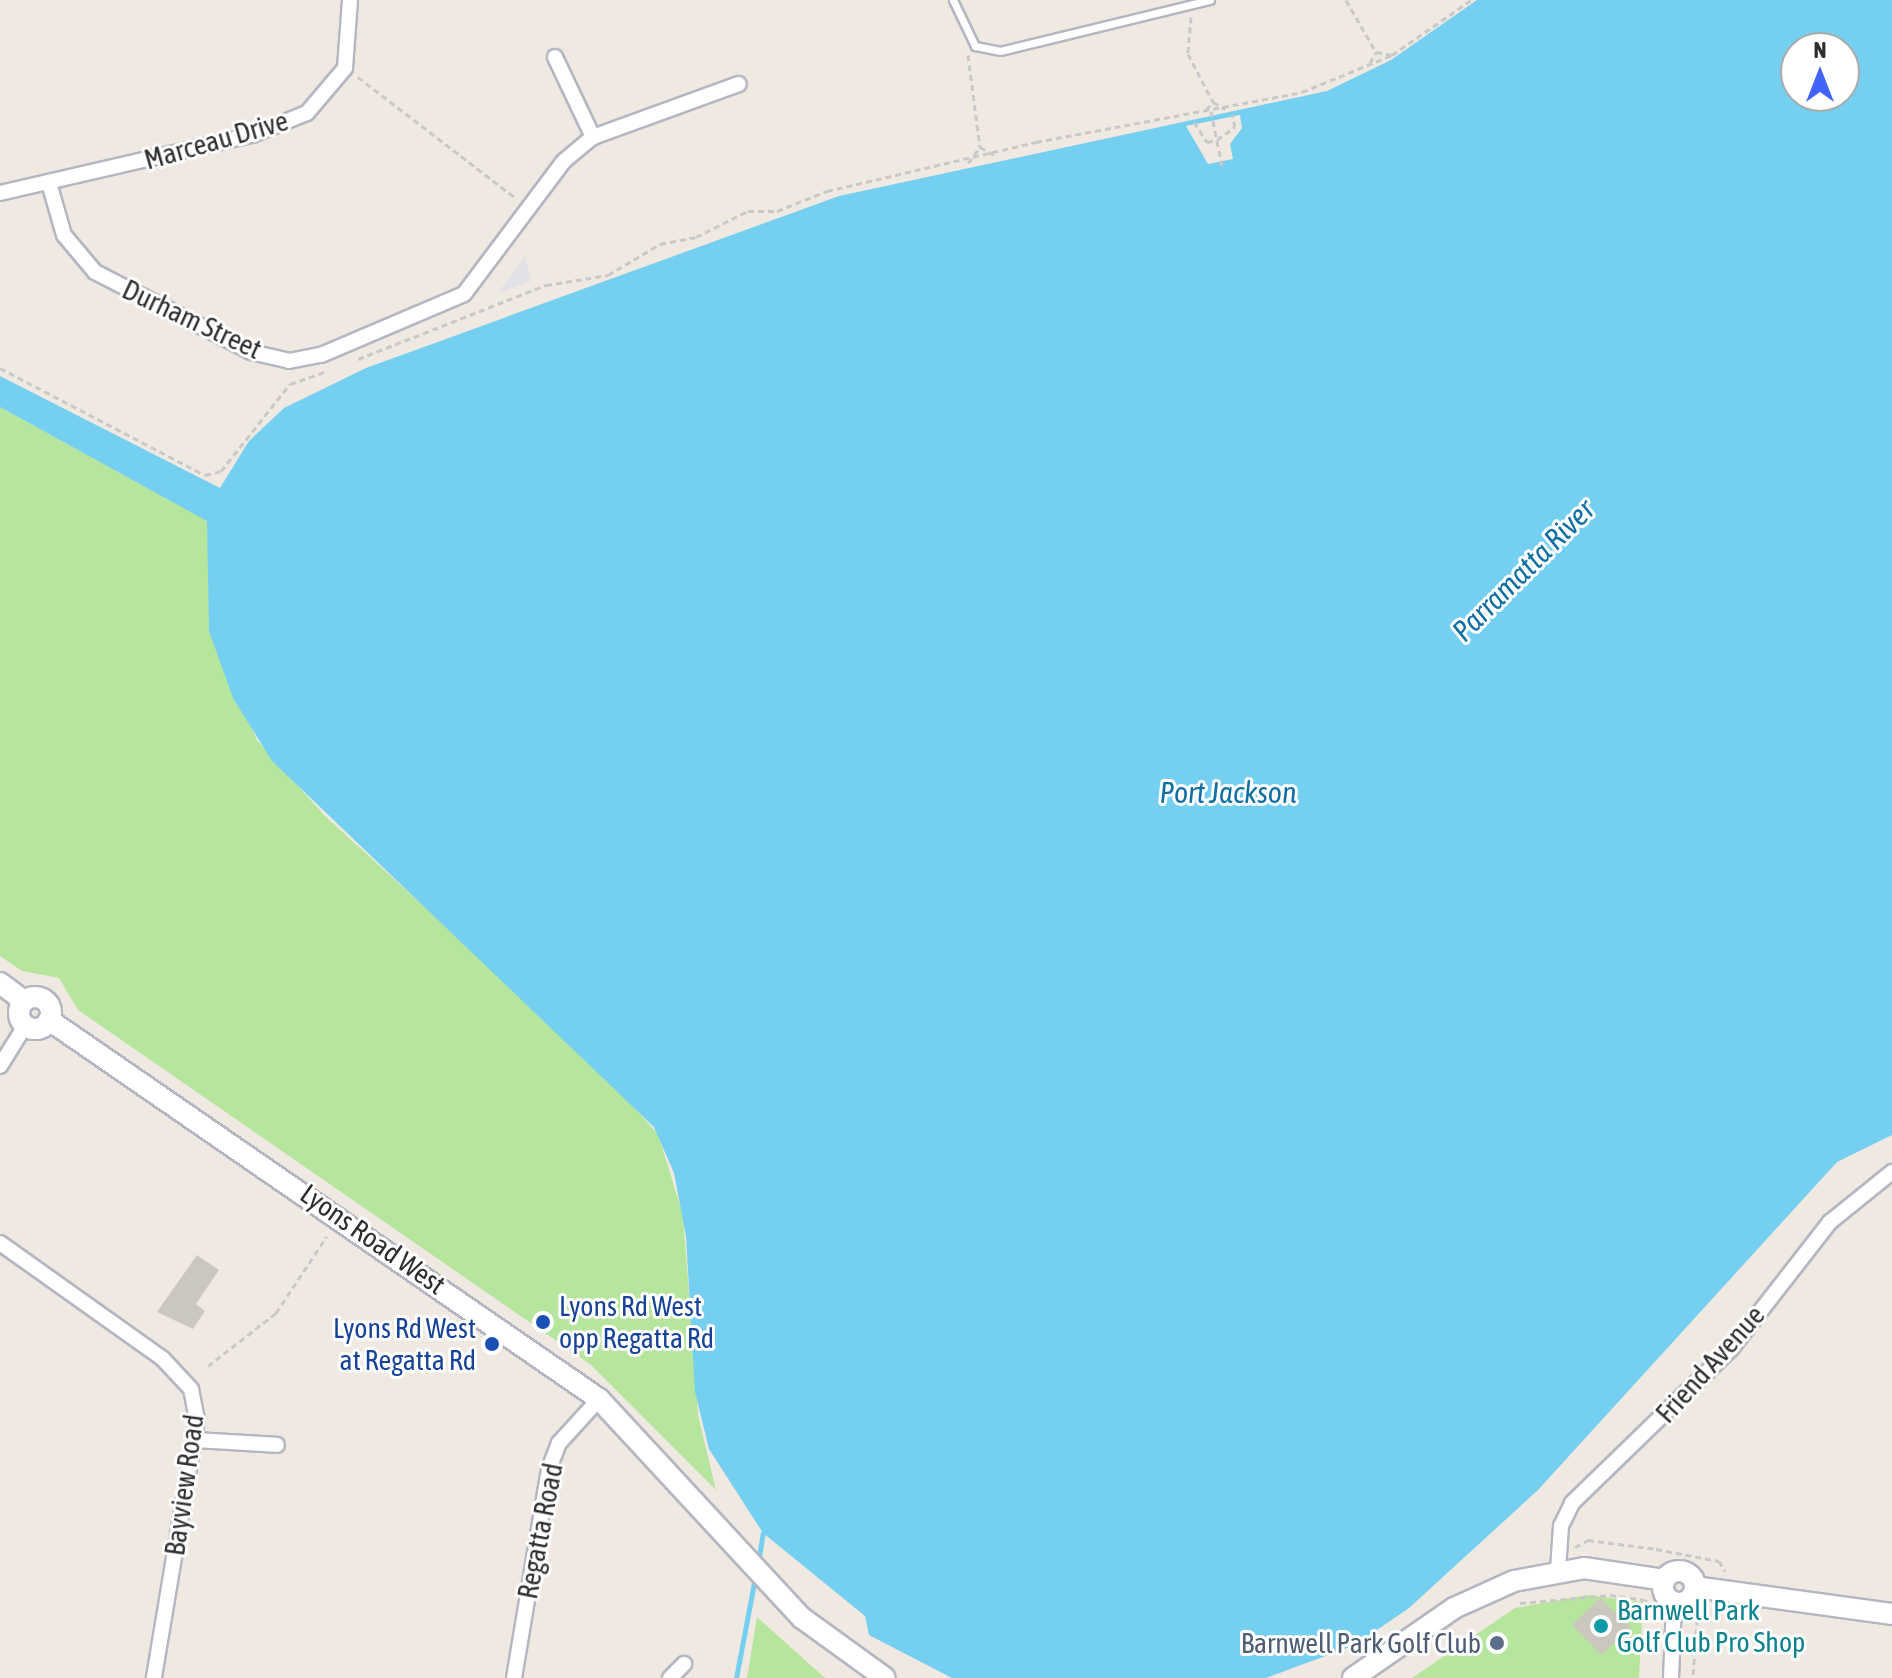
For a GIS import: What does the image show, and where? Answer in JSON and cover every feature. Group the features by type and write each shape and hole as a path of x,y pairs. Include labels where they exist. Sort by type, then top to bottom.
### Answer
{"main road":[{"path":"0,983 24,1001 19,1014 25,1026 49,1020"},
{"name":"Lyons Road West","path":"24,1001 44,1000 49,1020 599,1399 768,1584 826,1638 885,1678"},
{"path":"1353,1678 1454,1608 1558,1561 1664,1580 1680,1570 1695,1587 1892,1614"},
{"path":"1664,1580 1674,1602 1689,1599 1695,1587"}],"street":[{"path":"345,68 350,0"},
{"path":"555,57 593,137"},
{"name":"Marceau Drive","path":"0,193 282,126 307,113 345,68"},
{"name":"Durham Street","path":"49,183 64,235 95,272 251,352 289,361 349,345 464,294 530,209 593,137 739,84"},
{"path":"0,1066 25,1026"},
{"name":"Friend Avenue","path":"1558,1561 1572,1503 1731,1349 1830,1222 1892,1172"},
{"name":"Bayview Road","path":"0,1243 178,1372 195,1402 194,1440 154,1678"},
{"name":"Regatta Road","path":"514,1678 549,1469 559,1443 599,1399"},
{"path":"194,1440 277,1445"},
{"path":"1671,1678 1674,1602"},
{"path":"670,1678 684,1664"}],"lane":[{"path":"953,0 975,46 1000,51 1210,0"}],"path":[{"path":"1346,0 1376,52 1392,55"},
{"path":"350,362 546,285 608,275 660,244 696,237 748,211 777,211 827,191 968,163 1036,142 1225,109 1302,92 1392,55 1471,0"},
{"path":"1190,6 1188,54 1213,102 1225,109"},
{"path":"968,163 980,147 964,60 975,46"},
{"path":"1370,63 1376,52"},
{"path":"345,68 530,209"},
{"path":"1205,112 1213,102"},
{"path":"1211,111 1222,166"},
{"path":"1194,122 1207,142 1217,140 1235,127 1232,114"},
{"path":"980,147 996,156"},
{"path":"0,368 205,475 221,471 290,384 336,368"},
{"path":"208,1366 276,1313 327,1236"},
{"path":"1558,1561 1588,1540 1719,1561"},
{"path":"1520,1603 1610,1595 1645,1600 1654,1612"},
{"path":"1693,1678 1697,1619"}],"shaded area":[{"path":"525,256 531,281 498,293"}],"green space":[{"path":"0,407 208,521 209,631 257,740 324,815 591,1059 658,1134 683,1215 698,1415 716,1490 590,1364 78,1010 59,978 22,971 0,956"},
{"name":"Barnwell Park Golf Club","path":"1587,1595 1643,1602 1639,1678 1412,1678 1515,1608"},
{"path":"757,1617 825,1678 747,1678"}],"water":[{"name":"Port Jackson","path":"1477,0 1892,0 1892,1135 1837,1162 1538,1490 1409,1608 1355,1645 1266,1678 952,1678 869,1635 865,1616 763,1533 709,1449 695,1392 686,1236 674,1173 654,1127 272,761 233,698 209,631 207,521 0,407 0,376 220,488 249,441 284,408 366,368 839,196 1327,91 1391,60"}],"pier":[{"path":"1240,115 1242,128 1230,144 1233,159 1208,164 1186,126"}],"building":[{"path":"197,1255 219,1270 196,1304 205,1311 193,1329 157,1312"},
{"name":"Barnwell Park Golf Club Pro Shop","path":"1600,1598 1631,1627 1601,1655 1572,1625"}],"waterway":[{"path":"758,1563 763,1533"},
{"path":"736,1678 755,1577"}],"place":[{"name":"Lyons Rd West opp Regatta Rd","path":"543,1322"},
{"name":"Lyons Rd West at Regatta Rd","path":"492,1344"},
{"name":"Barnwell Park Golf Club Pro Shop","path":"1601,1626"},
{"name":"Barnwell Park Golf Club","path":"1497,1643"}],"water label":[{"name":"Parramatta River","path":"1523,570"}]}
